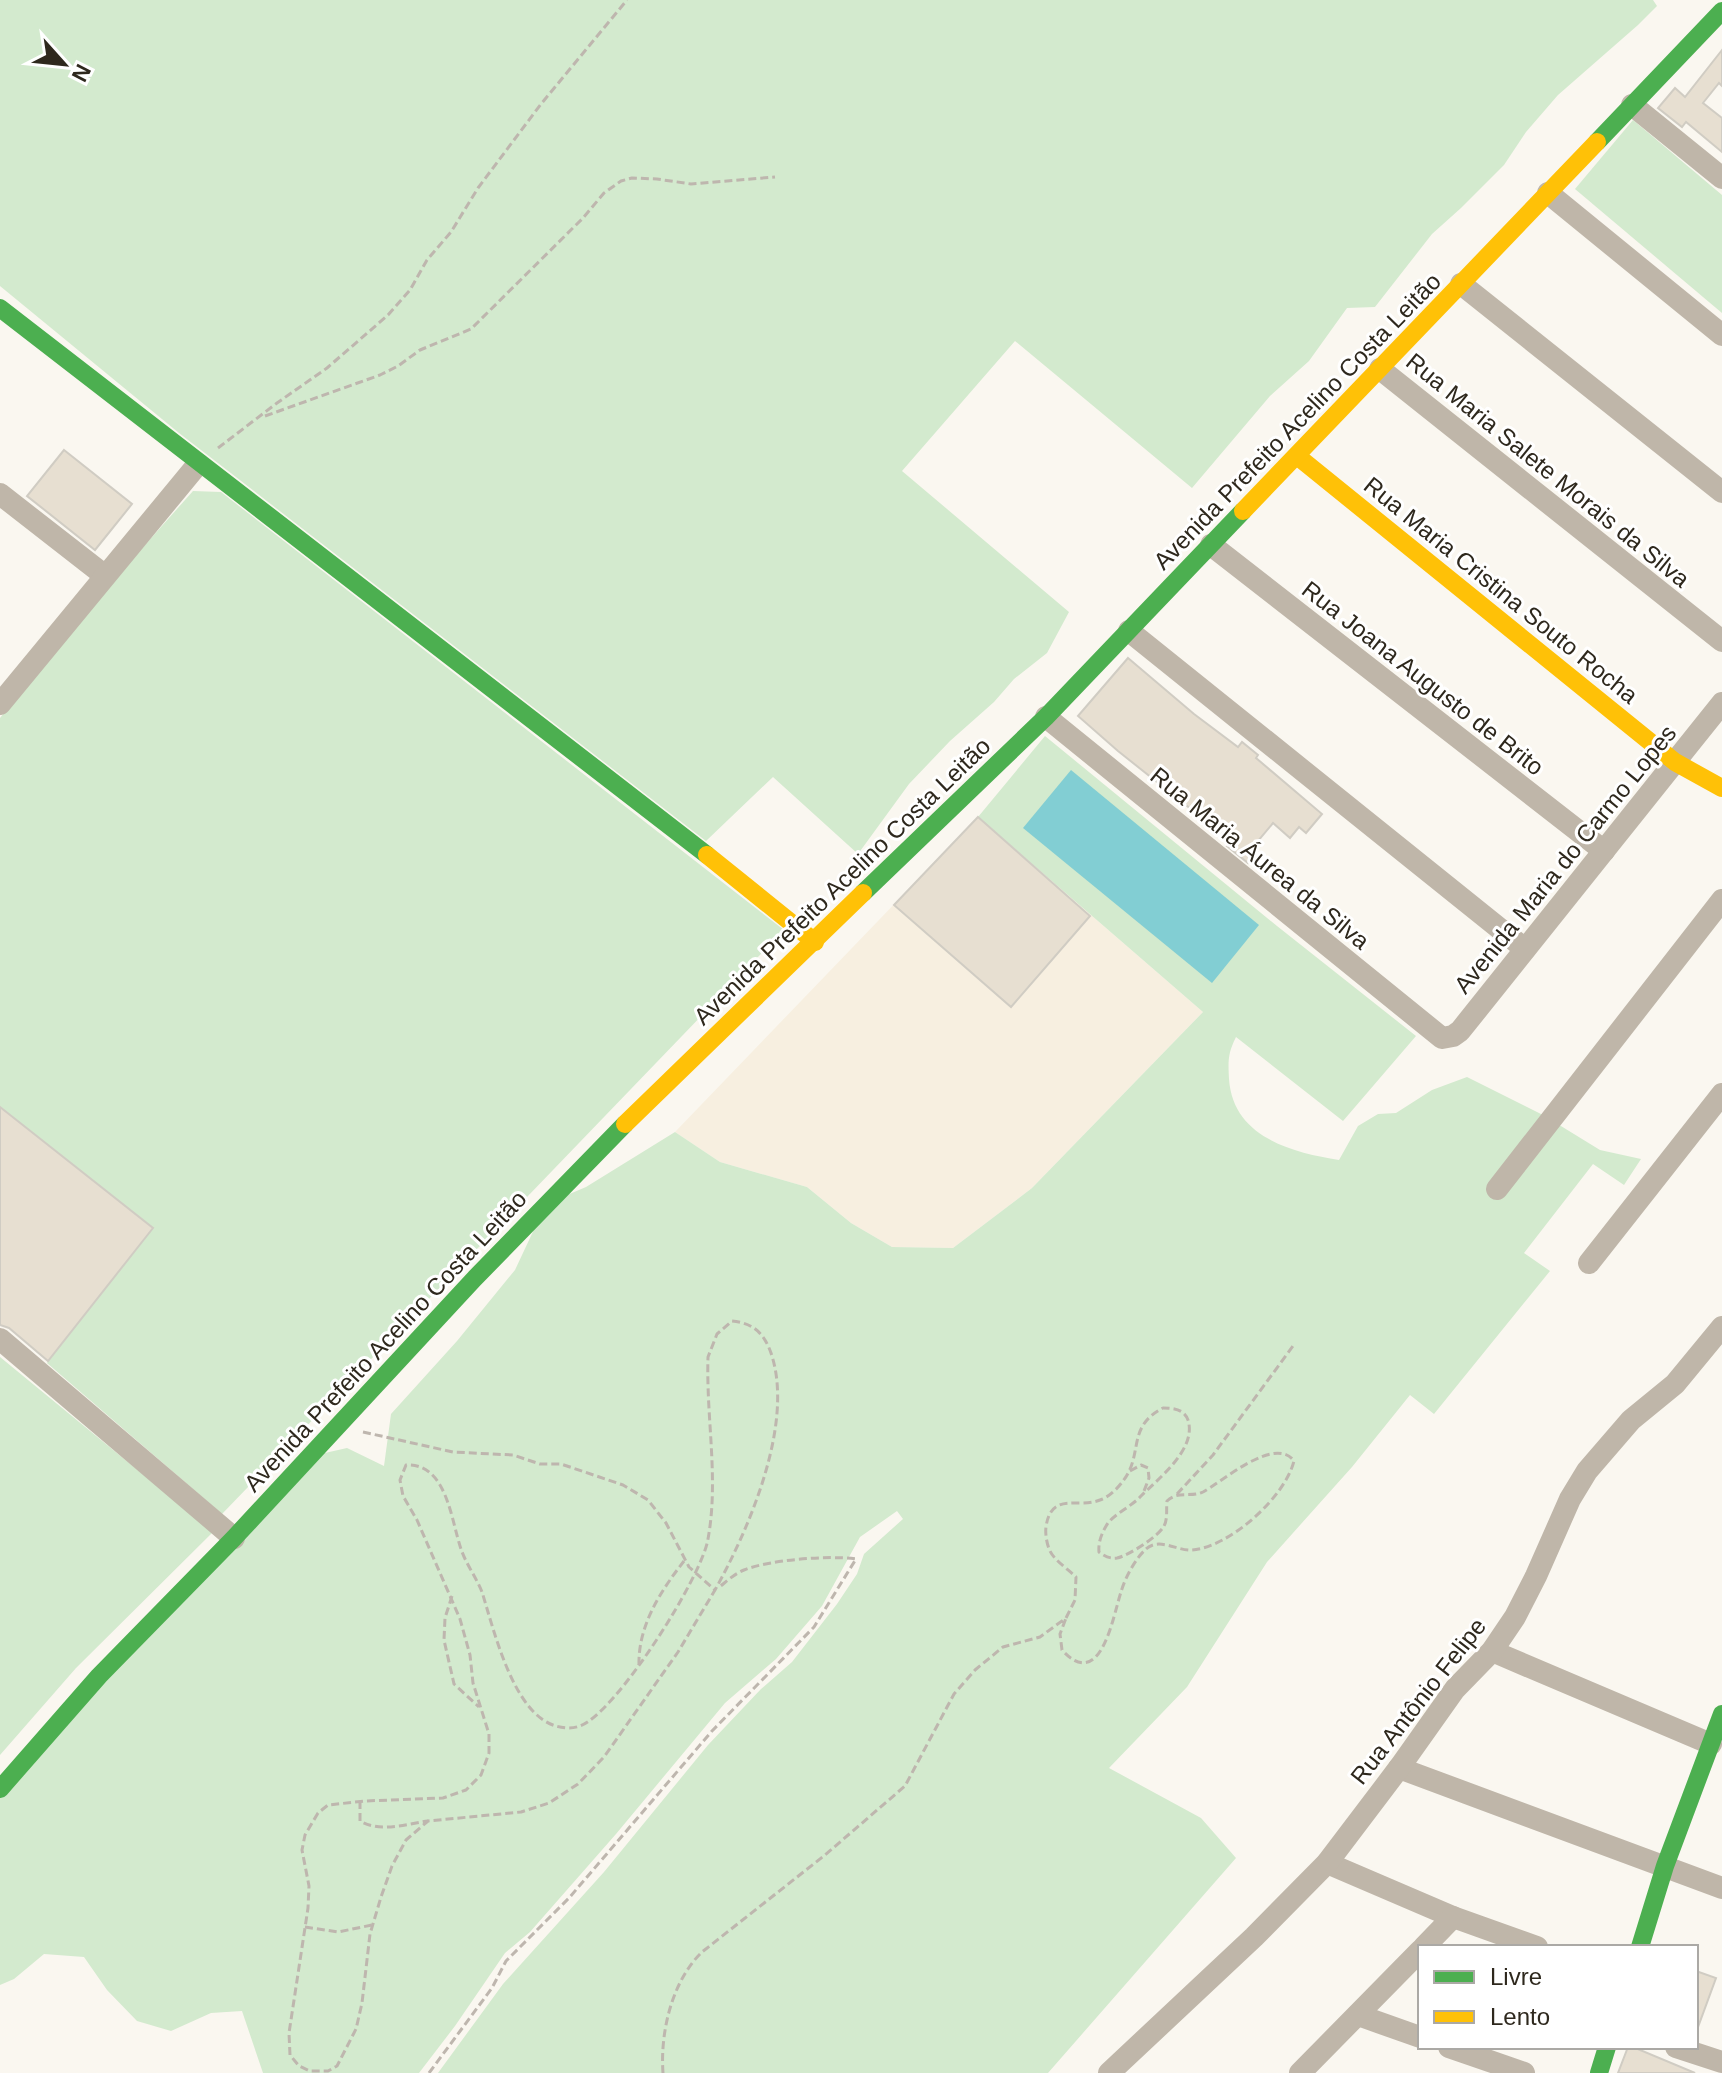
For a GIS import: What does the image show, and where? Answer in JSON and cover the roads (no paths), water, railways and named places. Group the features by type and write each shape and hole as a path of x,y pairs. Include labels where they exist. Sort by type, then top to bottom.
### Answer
{"street":[{"name":"Avenida Prefeito Acelino Costa Leitão","path":"0,1789 99,1676 234,1538 475,1278 628,1120 1046,717 1632,105 1719,19"},
{"path":"1632,105 1722,178"},
{"path":"1548,193 1722,335"},
{"path":"1461,284 1722,492"},
{"path":"0,308 198,464 699,847 815,942"},
{"name":"Rua Maria Salete Morais da Silva","path":"1380,369 1722,641"},
{"name":"Rua Maria Cristina Souto Rocha","path":"1297,456 1675,762 1722,788"},
{"path":"4,693 198,464"},
{"path":"0,494 104,575"},
{"name":"Rua Joana Augusto de Brito","path":"1211,545 1604,851"},
{"path":"1129,631 1525,949"},
{"name":"Avenida Maria do Carmo Lopes","path":"1442,1038 1460,1031 1722,703"},
{"name":"Rua Maria Áurea da Silva","path":"1046,717 1442,1038"},
{"path":"1497,1189 1722,900"},
{"path":"1589,1263 1722,1094"},
{"name":"Rua Antônio Felipe","path":"1109,2073 1254,1937 1327,1863 1455,1689 1492,1651 1515,1617 1570,1499 1587,1471 1631,1420 1714,1353 1722,1327"},
{"path":"0,1339 234,1538"},
{"path":"1492,1651 1711,1744"},
{"path":"1641,1945 1665,1866 1721,1719"},
{"path":"1399,1768 1722,1888"},
{"path":"1327,1863 1453,1917 1531,1945"},
{"path":"1426,1945 1453,1917"},
{"path":"1300,2073 1418,1953"},
{"path":"1358,2015 1418,2036"},
{"path":"1455,2049 1524,2073"},
{"path":"1599,2073 1606,2049"},
{"path":"1682,2049 1722,2062"}],"water":[{"path":"1071,770 1259,925 1212,983 1023,828"}]}
